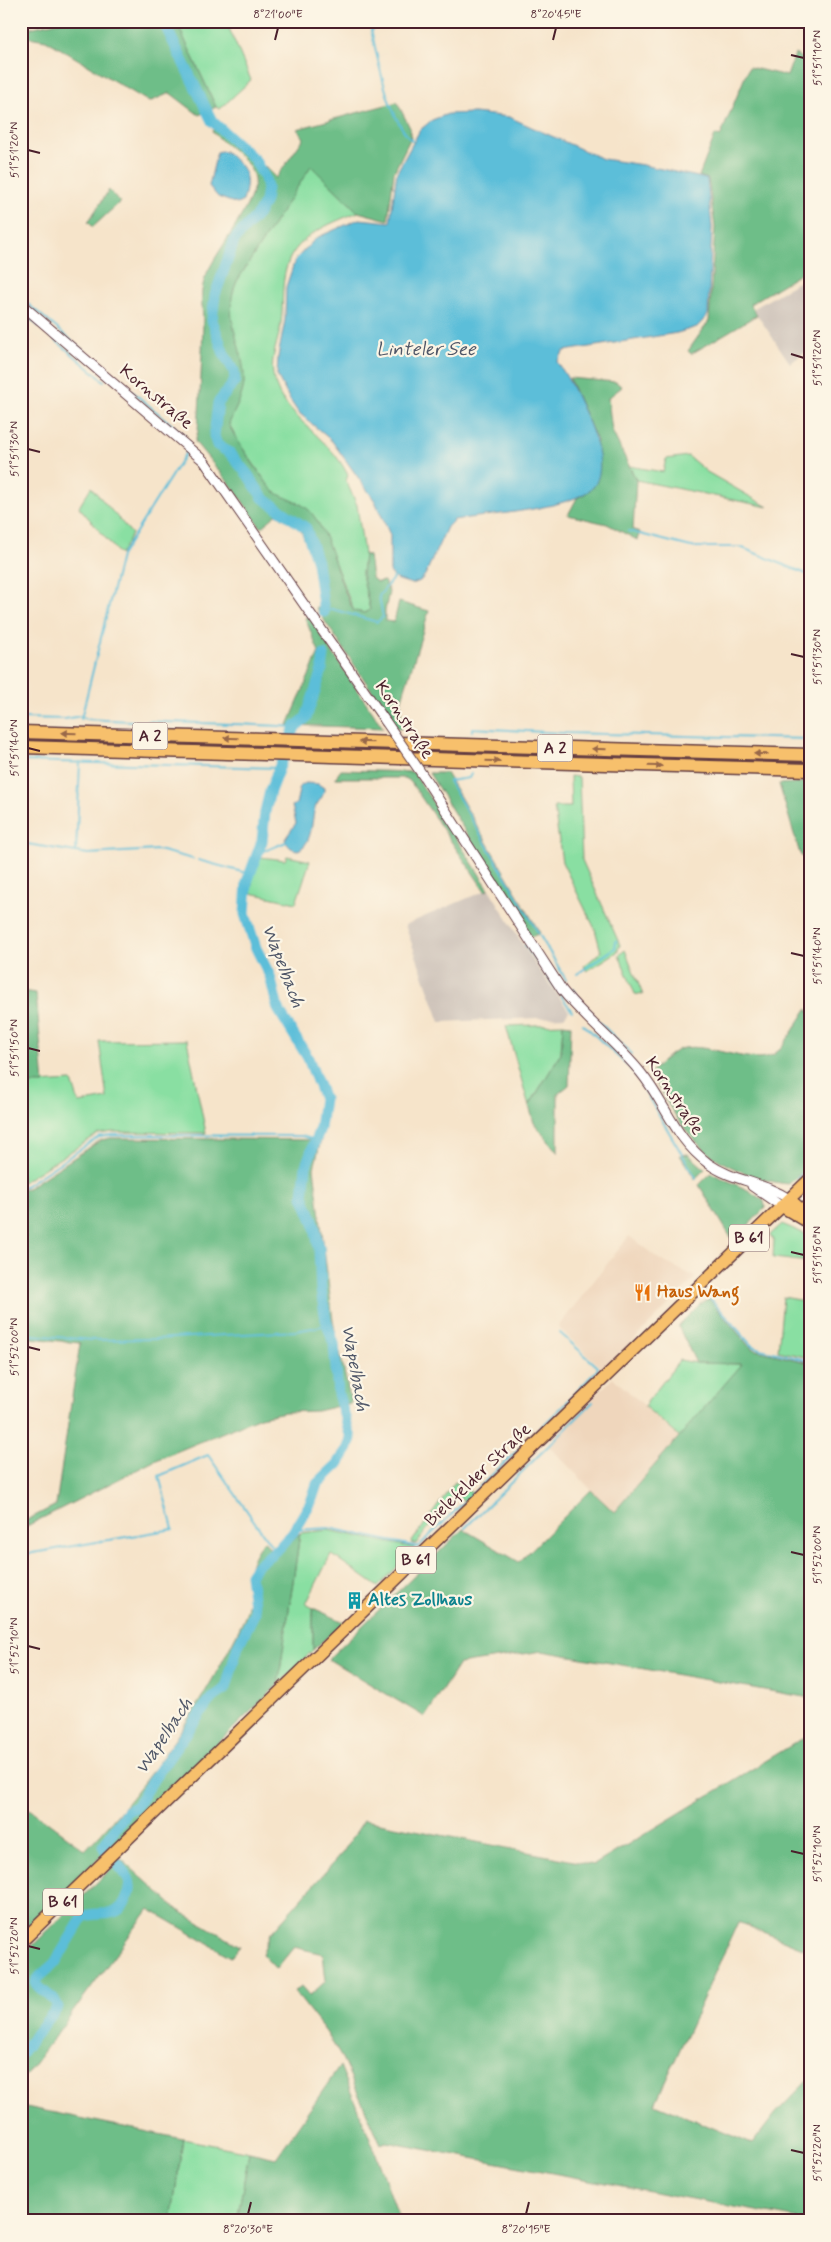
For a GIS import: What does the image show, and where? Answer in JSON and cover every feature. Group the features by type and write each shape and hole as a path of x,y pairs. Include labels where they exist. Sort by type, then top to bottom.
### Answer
{"highway":[{"name":"A 2","path":"21,732 810,755"},
{"name":"A 2","path":"21,746 810,770"}],"main road":[{"name":"Bielefelder Straße","path":"21,1942 810,1179"},
{"path":"785,1202 810,1217"},
{"path":"785,1202 810,1223"}],"street":[{"name":"Kornstraße","path":"21,304 204,461 426,780 562,990 581,1013 643,1075 676,1130 691,1150 712,1166 769,1196 785,1202"}],"shaded area":[{"path":"810,275 810,349 790,363 753,309"},
{"path":"489,889 535,964 569,1011 564,1017 440,1022 405,925"},
{"path":"629,1236 660,1260 696,1277 604,1370 558,1327"},
{"path":"613,1378 681,1438 614,1513 547,1444"}],"green space":[{"path":"62,21 176,21 216,107 199,115 170,93 149,102 46,40 23,36 25,29"},
{"path":"176,21 226,21 251,80 220,109 216,107"},
{"path":"795,54 810,64 810,268 750,304 757,315 691,354 688,351 709,321 715,227 708,179 699,176 715,135 720,137 749,67 787,76"},
{"path":"397,102 410,128 411,137 394,172 388,220 358,212 311,166 237,281 231,308 244,370 244,383 240,399 229,424 242,448 271,489 305,507 316,520 323,531 348,600 354,611 365,613 370,610 362,574 364,554 369,556 372,578 377,582 384,581 389,592 385,621 394,622 399,602 429,611 401,702 401,714 408,729 397,728 316,608 320,605 314,564 301,530 277,514 261,528 234,489 195,442 198,431 201,378 204,280 212,263 244,212 254,188 254,179 248,165 212,131 220,122 276,178 304,138 297,129"},
{"path":"311,165 358,212 329,224 311,235 296,249 290,258 285,274 281,323 272,368 275,383 281,397 297,417 334,453 348,475 346,481 357,505 364,554 362,574 370,610 365,613 354,611 331,554 273,492 235,437 229,423 240,398 234,328 230,313 230,297 237,281"},
{"path":"109,190 120,202 93,227 88,222"},
{"path":"569,378 616,382 622,387 608,398 612,431 636,480 633,530 640,532 637,540 607,524 568,515 577,498 586,493 597,441"},
{"path":"688,456 707,472 768,507 636,480 629,466 663,472 666,459"},
{"path":"91,487 132,534 120,555 79,507"},
{"path":"308,616 383,728 288,725 319,652 305,618"},
{"path":"341,770 413,772 489,889 485,891 410,781 405,778 335,778"},
{"path":"429,773 446,773 540,933 531,937"},
{"path":"570,776 579,777 582,860 620,945 617,952 587,971 584,966 601,952 595,929 562,862 554,807 571,807"},
{"path":"810,782 810,867 800,854 779,784"},
{"path":"287,856 310,861 296,903 251,893 253,876 260,857 285,860"},
{"path":"625,950 643,995 635,994 619,955"},
{"path":"21,991 36,993 44,1084 21,1084"},
{"path":"807,1009 810,1011 810,1165 789,1184 779,1183 758,1178 729,1166 700,1146 669,1106 650,1073 676,1051 691,1047 746,1057 758,1058 769,1056 778,1051"},
{"path":"563,1024 561,1053 529,1106 506,1026"},
{"path":"563,1024 571,1025 569,1085 558,1094 558,1153 534,1123 529,1106 561,1053"},
{"path":"187,1040 206,1133 112,1132 98,1134 21,1183 21,1084 72,1081 79,1103 107,1098 99,1041"},
{"path":"111,1138 321,1140 314,1168 333,1321 351,1403 317,1411 285,1412 260,1417 154,1461 21,1529 21,1523 56,1505 80,1343 21,1337 21,1189 26,1189 101,1140"},
{"path":"688,1154 705,1169 695,1179 680,1155"},
{"path":"711,1173 748,1190 764,1201 765,1208 733,1241 699,1185"},
{"path":"782,1224 810,1236 810,1262 773,1258 774,1240 770,1235"},
{"path":"783,1297 810,1302 810,1358 778,1351"},
{"path":"709,1299 749,1346 756,1350 810,1363 810,1698 542,1651 459,1664 425,1717 328,1659 463,1529 519,1562 591,1490 614,1512 742,1364 696,1363 678,1326 700,1304"},
{"path":"680,1360 696,1363 743,1364 681,1438 644,1406"},
{"path":"455,1482 472,1493 464,1501 453,1495 416,1544 411,1543"},
{"path":"328,1530 415,1548 378,1587 331,1554 306,1604 313,1608 313,1650 278,1685 300,1533"},
{"path":"300,1533 278,1685 21,1934 21,1803 85,1850 131,1799 153,1771 212,1680 244,1619 249,1599 249,1572 256,1552 264,1541 275,1556"},
{"path":"313,1608 344,1622 313,1650"},
{"path":"810,1734 810,1951 738,1922 655,2104 752,2144 776,2113 810,2078 810,2221 386,2142 381,2144 343,2060 326,2032 294,1991 301,1987 309,1996 326,1981 323,1954 294,1947 276,1969 262,1954 270,1934 343,1852 364,1820 594,1865"},
{"path":"121,1859 178,1910 240,1946 231,1957 149,1909 21,2082 21,1957"},
{"path":"340,2066 374,2148 400,2221 237,2221 249,2152 276,2158"},
{"path":"21,2106 183,2139 171,2221 21,2221"},
{"path":"183,2139 249,2152 237,2221 171,2221"}],"water":[{"name":"Linteler See","path":"474,113 509,117 603,159 643,165 707,179 712,227 708,315 697,327 677,333 564,351 557,362 589,423 597,445 600,468 596,483 587,492 553,505 454,520 447,527 425,575 420,581 412,584 396,579 390,572 390,535 375,501 332,441 298,412 277,375 278,357 285,320 286,287 295,260 316,238 359,219 390,222 397,172 420,130 432,120 448,114"},
{"path":"221,151 232,157 245,174 245,195 243,201 237,204 218,197 209,186 217,152"},
{"path":"306,783 318,784 324,788 324,791 315,808 309,838 303,847 298,850 290,847 285,839 296,823 292,806 296,804 300,786"}],"waterway":[{"name":"Wapelbach","path":"163,21 212,121 254,159 265,178 267,188 265,201 258,214 235,239 215,295 212,320 224,354 234,371 235,381 218,403 214,436 217,445 230,453 248,475 263,498 306,528 317,562 324,612"},
{"path":"369,21 389,101 403,130 412,141"},
{"path":"372,30 384,21"},
{"path":"22,299 184,435"},
{"path":"21,311 104,381"},
{"path":"81,719 121,556 187,451"},
{"path":"628,531 691,547 740,547 809,575"},
{"path":"324,609 332,609 377,622 383,617 379,596 394,577"},
{"name":"Wapelbach","path":"21,2053 58,2007 54,2000 38,1986 36,1983 37,1979 55,1963 83,1917 116,1911 127,1898 130,1890 127,1876 103,1846 127,1811 136,1807 150,1784 209,1701 226,1688 238,1646 255,1612 250,1575 256,1566 279,1548 293,1532 311,1502 317,1484 338,1464 348,1448 351,1438 338,1394 334,1344 326,1320 321,1290 319,1248 314,1223 303,1196 306,1166 320,1128 324,1099 308,1058 278,1009 270,976 256,948 245,914 247,882 262,841 265,812 270,791 295,727 306,718 322,670 324,655"},
{"path":"21,718 65,719 81,716 87,719 295,727"},
{"path":"472,731 472,728 564,733 808,739"},
{"path":"809,743 810,738"},
{"path":"21,761 279,768"},
{"path":"76,852 80,762"},
{"path":"471,774 469,778 449,781 566,980"},
{"path":"810,783 807,783 810,799"},
{"path":"259,851 267,850 286,842"},
{"path":"21,843 88,854 158,850 193,859"},
{"path":"198,860 250,874"},
{"path":"577,974 615,948 616,941"},
{"path":"525,945 572,1011"},
{"path":"572,989 597,1020 632,1054"},
{"path":"583,1024 631,1069 637,1078"},
{"path":"640,1083 696,1178"},
{"path":"21,1186 25,1186 99,1137 111,1135 302,1136 314,1140"},
{"path":"797,1179 810,1167"},
{"path":"791,1220 810,1229"},
{"path":"702,1291 706,1294"},
{"path":"710,1298 751,1345 760,1349 810,1361"},
{"path":"21,1334 92,1340 155,1339 296,1331 328,1325"},
{"path":"293,1532 297,1530 329,1528 418,1547 565,1404 597,1370 598,1367 560,1333"},
{"path":"465,1528 593,1402"},
{"path":"21,1555 173,1529 159,1476 208,1455 275,1551"}],"place":[{"name":"Haus Wang","path":"643,1292"},
{"name":"Altes Zollhaus","path":"354,1600"}]}
